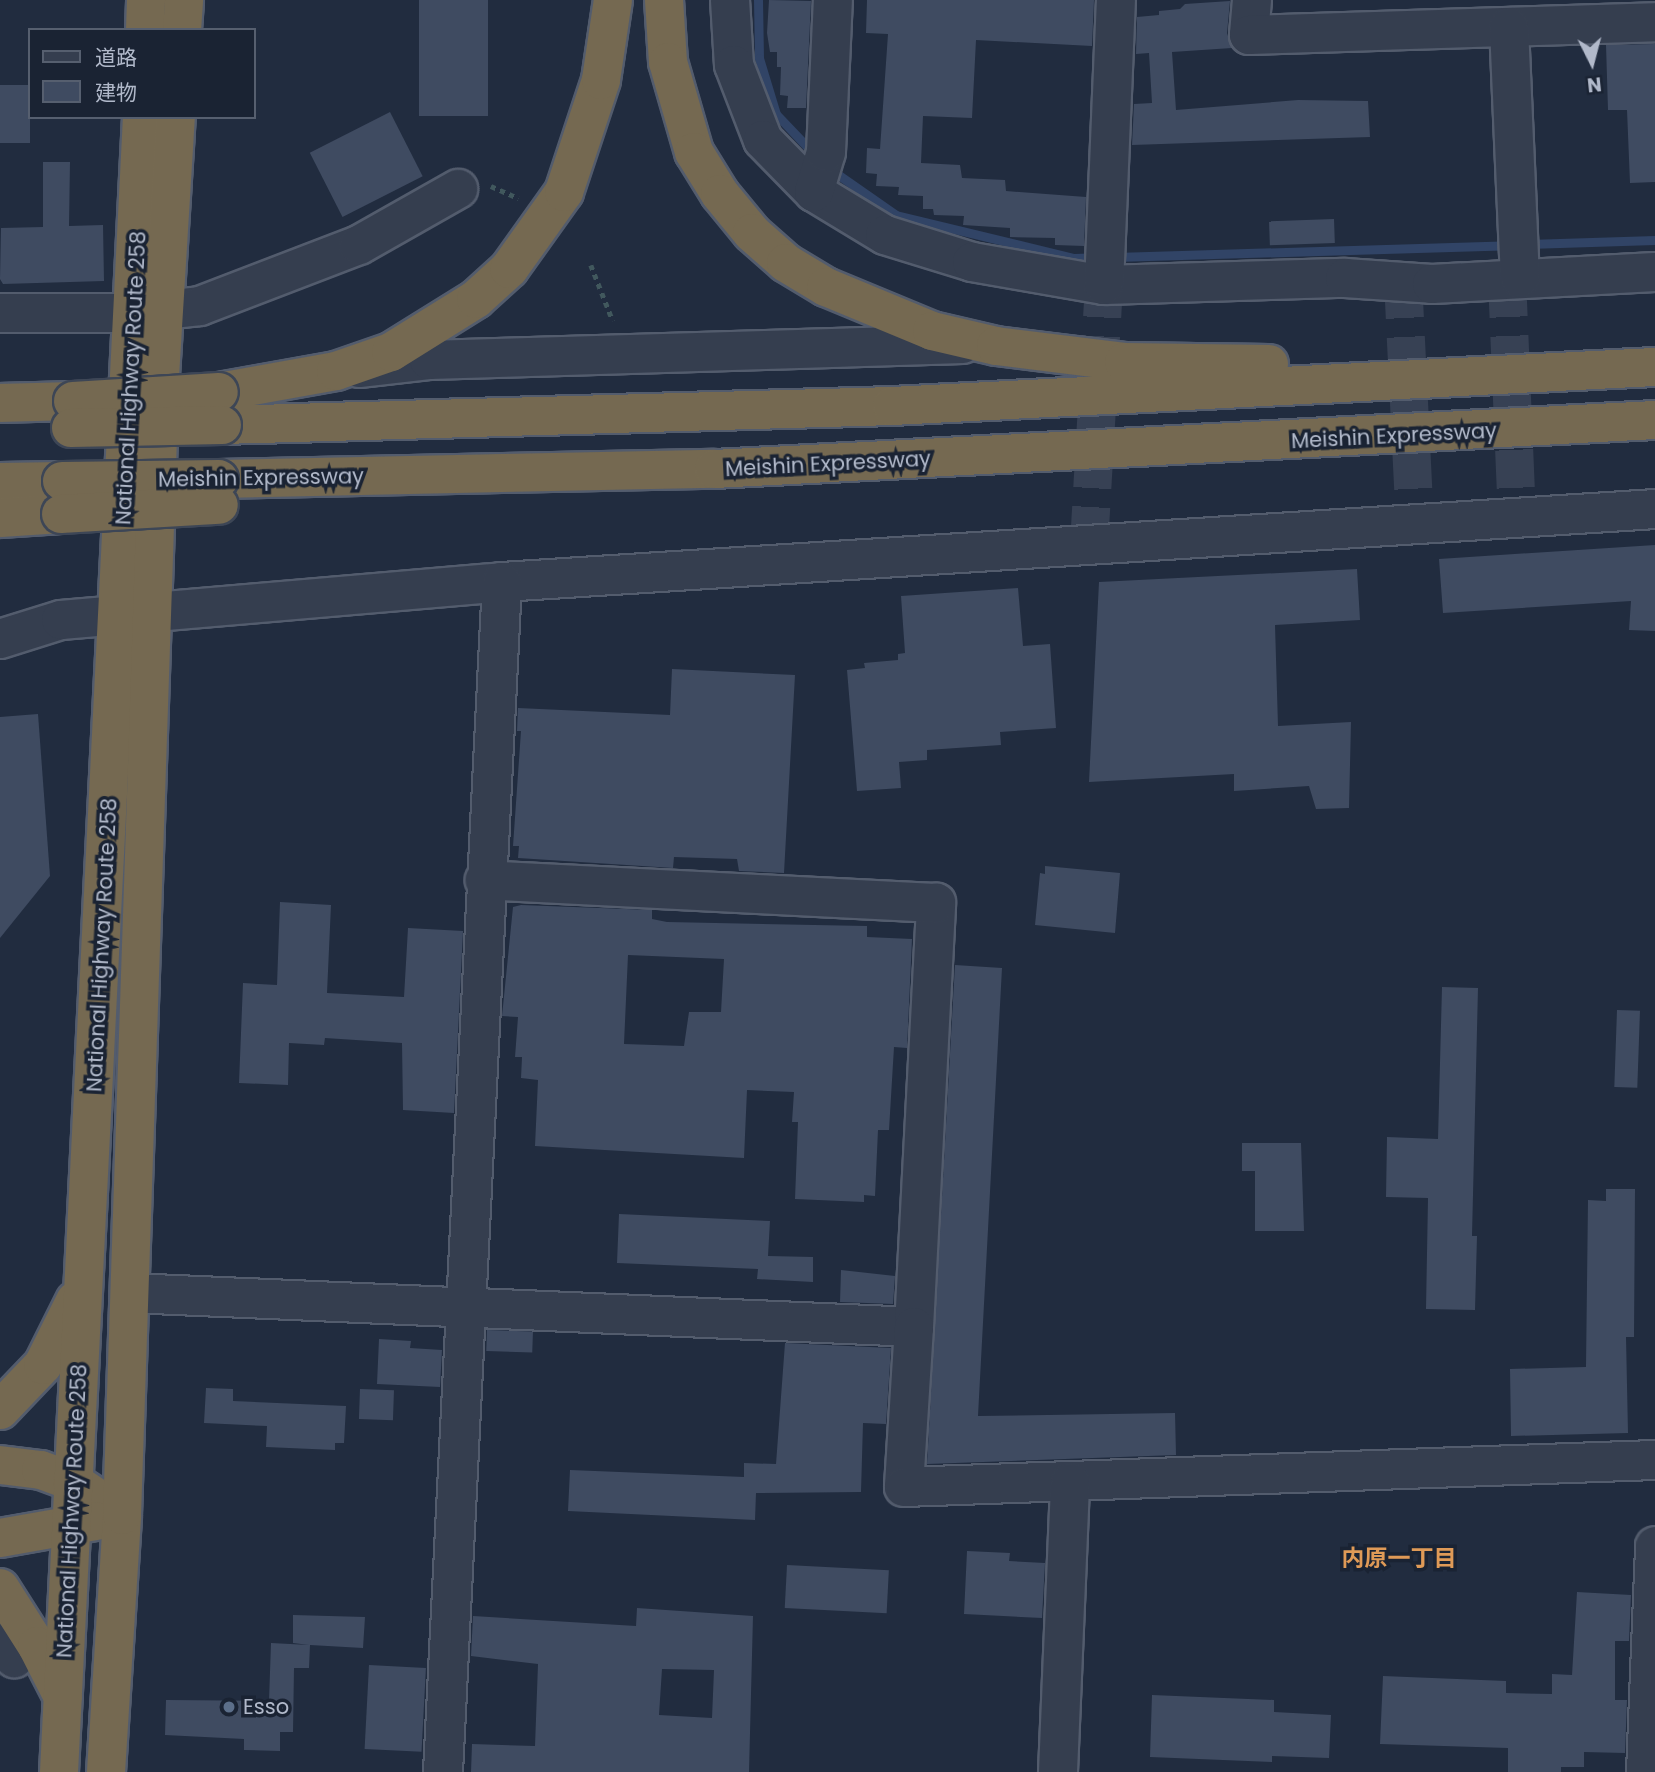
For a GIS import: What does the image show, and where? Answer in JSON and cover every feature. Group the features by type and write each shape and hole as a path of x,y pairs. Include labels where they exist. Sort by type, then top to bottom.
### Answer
{"highway":[{"path":"145,28 146,0"},
{"path":"182,28 184,0"},
{"path":"220,408 391,352 433,329 509,269 538,233 564,192 582,145 601,80 613,0"},
{"path":"664,0 668,62 690,141 720,194 752,233 786,263 864,305 932,331 996,346 1124,362 1217,365 1480,359 1655,350"},
{"name":"National Highway Route 258","path":"142,119 150,312"},
{"name":"National Highway Route 258","path":"59,1772 84,1279 136,612 150,312 176,119"},
{"path":"0,429 72,414 220,408 906,406 1655,367"},
{"path":"0,403 72,414"},
{"name":"Meishin Expressway","path":"0,482 62,497 219,492 1655,420"},
{"path":"0,518 62,497"},
{"name":"National Highway Route 258","path":"106,1772 121,1515 130,1293 136,612"},
{"path":"0,1410 43,1365 60,1339 84,1279"},
{"path":"0,1465 41,1470 72,1481 121,1515"},
{"path":"0,1538 73,1527 121,1515"},
{"path":"0,1588 37,1646 64,1699"}],"street":[{"path":"730,0 733,65 763,140 820,173 886,235 972,262 1105,266 1432,284 1519,256 1655,272"},
{"path":"820,173 833,0"},
{"path":"1105,266 1116,0"},
{"path":"1252,0 1250,35 1655,22"},
{"path":"1509,27 1519,256"},
{"path":"0,313 150,312 200,306 359,245 458,189"},
{"path":"336,371 429,360 926,343 996,346"},
{"path":"0,639 61,620 502,582 1655,509"},
{"path":"443,1772 485,880 502,582"},
{"path":"485,880 936,903 904,1487 1655,1460"},
{"path":"130,1293 914,1327"},
{"path":"1058,1772 1070,1482"},
{"path":"1646,1772 1655,1546"}],"path":[{"path":"590,265 615,328"}],"building":[{"path":"419,0 488,0 488,116 419,116"},
{"path":"769,0 811,1 806,108 787,108 788,96 780,95 781,67 777,67 777,52 770,52 767,33"},
{"path":"867,0 1094,0 1092,46 976,40 972,118 923,116 921,163 960,165 962,178 1005,180 1006,191 1086,197 1084,246 1055,245 1055,238 1010,237 1010,228 963,225 964,216 934,215 933,209 923,209 923,196 898,195 899,187 876,186 877,174 866,173 867,148 880,149 888,34 866,33"},
{"path":"1230,1 1227,33 1232,48 1172,52 1176,110 1298,100 1368,101 1370,137 1132,145 1134,104 1152,103 1149,53 1136,54 1137,17 1159,15 1159,11 1180,9 1185,4"},
{"path":"1655,44 1655,182 1630,183 1627,110 1608,110 1606,45"},
{"path":"0,85 28,85 30,143 0,143"},
{"path":"390,112 423,176 342,217 310,153"},
{"path":"43,162 70,162 69,226 103,225 104,281 3,284 0,279 1,228 43,227"},
{"path":"1334,219 1335,243 1270,245 1269,221"},
{"path":"1655,545 1655,631 1629,630 1631,601 1443,613 1439,559"},
{"path":"1357,569 1360,620 1275,625 1278,726 1351,722 1349,808 1316,809 1309,786 1234,791 1234,774 1089,782 1099,582"},
{"path":"1018,588 1023,646 1050,644 1056,728 1000,732 1001,745 927,750 927,760 899,762 901,788 857,791 847,670 865,668 864,663 898,660 898,654 905,653 901,596"},
{"path":"672,669 795,675 784,873 739,871 737,859 674,857 673,868 518,858 519,846 513,846 521,731 517,731 518,708 670,715"},
{"path":"38,714 50,876 0,938 0,717"},
{"path":"1045,866 1120,873 1115,933 1035,925 1040,873 1045,874"},
{"path":"280,902 331,905 327,993 404,997 408,928 463,931 454,1113 403,1110 402,1043 325,1038 324,1045 289,1043 288,1085 239,1083 243,983 277,985"},
{"path":"521,905 652,910 652,919 667,922 867,926 867,937 912,939 907,1048 894,1047 889,1130 878,1130 875,1196 864,1195 864,1202 795,1199 798,1122 792,1122 794,1092 747,1090 744,1158 535,1146 538,1080 521,1078 522,1057 515,1057 518,1017 502,1016 513,907","holes":["628,955 724,959 721,1012 689,1012 684,1046 624,1044"]},
{"path":"955,965 1002,968 978,1416 1175,1413 1176,1455 927,1464"},
{"path":"1442,987 1478,988 1472,1236 1477,1236 1475,1310 1426,1309 1428,1198 1386,1197 1387,1137 1438,1139"},
{"path":"1617,1010 1640,1011 1637,1088 1614,1087"},
{"path":"1242,1143 1301,1143 1304,1231 1255,1231 1255,1171 1242,1171"},
{"path":"1606,1189 1635,1189 1634,1337 1626,1337 1628,1433 1511,1436 1510,1369 1586,1367 1588,1200 1606,1201"},
{"path":"619,1214 770,1221 768,1256 813,1257 813,1282 757,1279 758,1269 617,1263"},
{"path":"841,1270 895,1276 893,1304 840,1302"},
{"path":"487,1330 533,1332 532,1353 486,1351"},
{"path":"379,1339 411,1341 410,1348 442,1350 440,1387 377,1384"},
{"path":"785,1343 891,1348 886,1424 863,1423 861,1492 756,1493 755,1520 568,1511 570,1470 744,1477 744,1463 776,1464"},
{"path":"206,1388 233,1389 233,1401 346,1406 344,1443 335,1443 335,1450 266,1447 267,1426 204,1423"},
{"path":"360,1389 394,1390 393,1420 359,1419"},
{"path":"967,1551 1010,1553 1009,1561 1045,1563 1042,1618 964,1614"},
{"path":"787,1565 889,1570 887,1613 785,1608"},
{"path":"1577,1592 1631,1595 1629,1641 1615,1641 1615,1700 1627,1700 1625,1753 1584,1752 1584,1767 1561,1767 1561,1772 1508,1772 1508,1748 1380,1744 1383,1676 1506,1681 1506,1693 1552,1694 1552,1674 1572,1675"},
{"path":"637,1608 753,1616 749,1772 471,1772 472,1744 535,1746 538,1664 471,1656 473,1616 636,1626","holes":["662,1669 714,1670 712,1718 659,1715"]},
{"path":"293,1615 365,1617 363,1648 310,1645 309,1668 294,1668 293,1732 280,1732 280,1751 244,1750 244,1739 165,1735 166,1700 269,1701 271,1643 309,1645 293,1643"},
{"path":"369,1665 426,1668 422,1752 365,1749"},
{"path":"1152,1695 1274,1700 1274,1712 1331,1715 1329,1758 1272,1756 1272,1762 1150,1757"}],"waterway":[{"path":"758,0 759,58 776,114 815,155"},
{"path":"830,169 896,215 1074,258 1097,257"},
{"path":"1528,244 1655,240"},
{"path":"1115,257 1510,245"}],"tunnel":[{"path":"1507,279 1517,518"},
{"path":"1403,280 1415,524"},
{"path":"1089,545 1104,285"}],"place":[{"name":"Esso","path":"229,1707"}],"district":[{"name":"内原一丁目","path":"1399,1558"}]}
